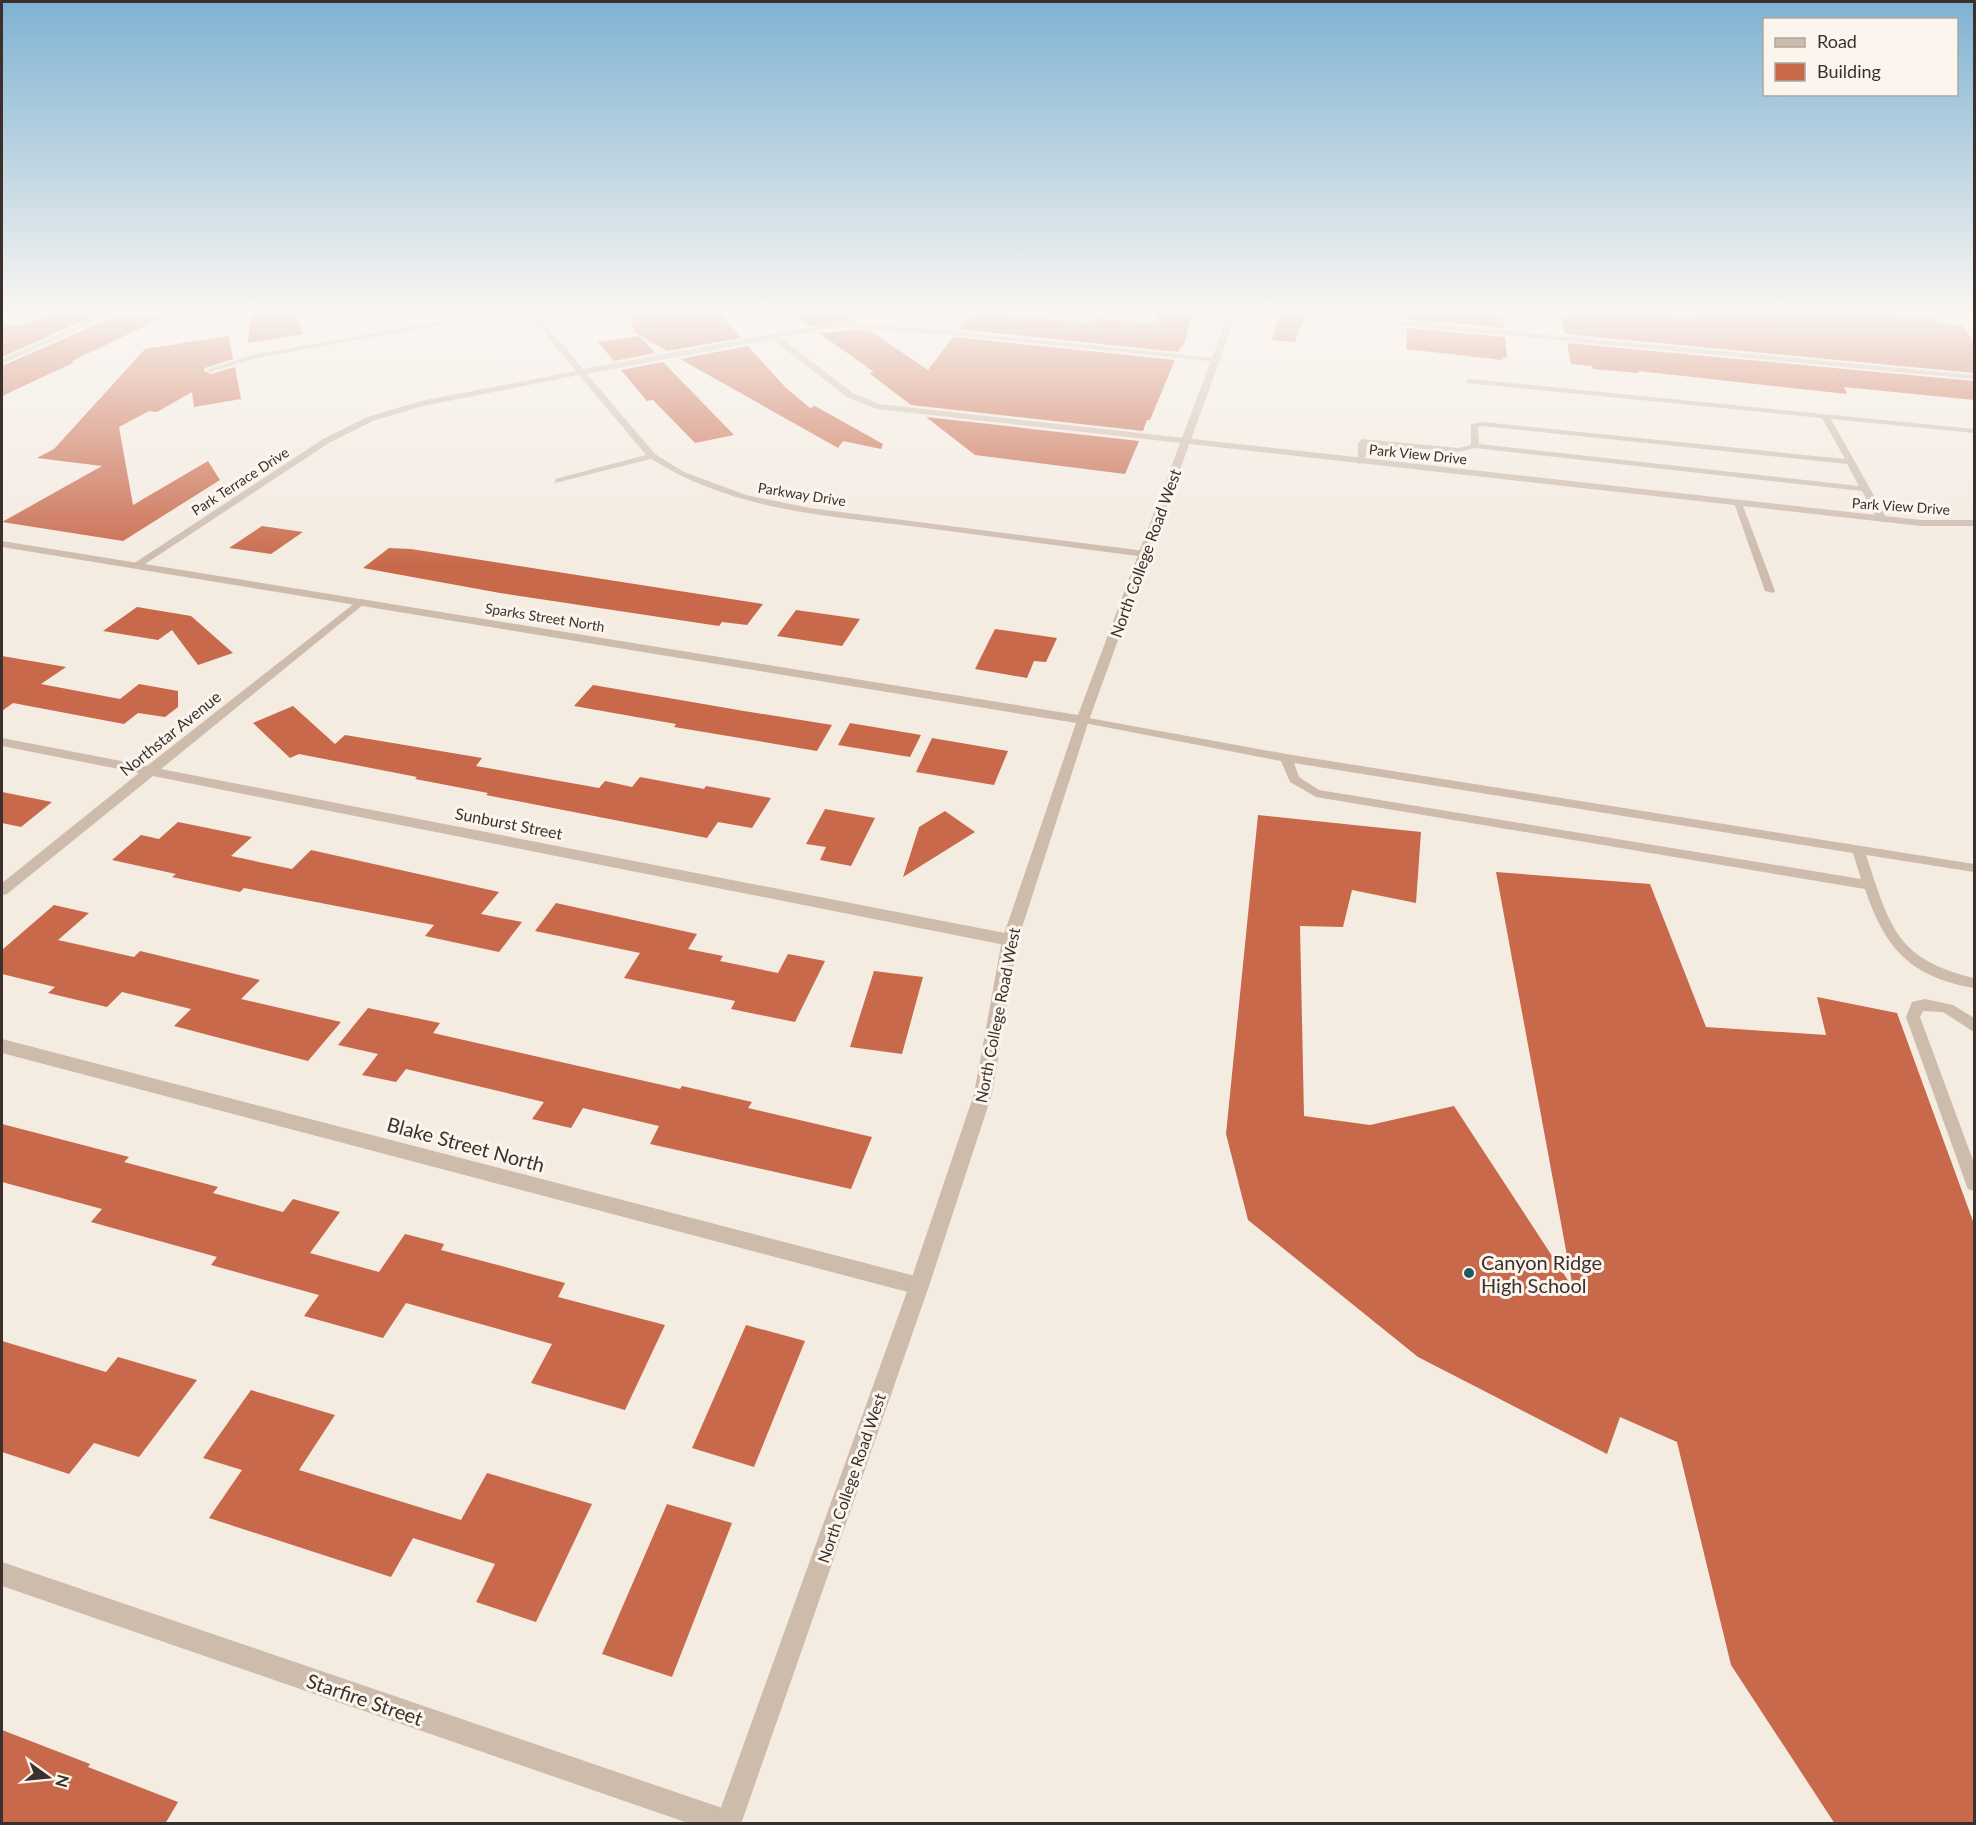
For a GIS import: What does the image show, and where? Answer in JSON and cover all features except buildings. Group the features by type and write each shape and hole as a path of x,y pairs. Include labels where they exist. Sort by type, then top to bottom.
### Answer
{"street":[{"name":"Park Terrace Drive","path":"135,566 327,441 370,419 421,404 467,395"},
{"name":"Parkway Drive","path":"600,395 652,456 672,470 717,490 757,501 1145,554"},
{"name":"Park View Drive","path":"850,395 877,406 1361,462 1921,523 1974,523"},
{"name":"North College Road West","path":"728,1824 919,1286 983,1094 1010,940 1083,720 1203,395"},
{"path":"558,481 652,456"},
{"name":"Sparks Street North","path":"2,544 1083,720"},
{"name":"Northstar Avenue","path":"2,890 360,602"},
{"name":"Sunburst Street","path":"2,742 1010,940"},
{"name":"Blake Street North","path":"2,1046 919,1286"},
{"name":"Starfire Street","path":"2,1574 728,1824"}],"lane":[{"path":"1614,395 1974,431"},
{"path":"1825,416 1882,519"},
{"path":"1475,446 1474,426 1476,424 1610,449 1865,489"},
{"path":"1361,462 1362,443 1365,441 1459,450 1475,446 1610,449 1850,462"},
{"path":"1738,503 1770,591"},
{"path":"1083,720 1286,758 1974,868"},
{"path":"1286,758 1294,779 1316,793 1870,885"},
{"path":"1858,849 1888,933 1902,951 1925,969 1957,981 1974,984"},
{"path":"1974,1026 1965,1017 1946,1007 1927,1004 1917,1005 1913,1017 1974,1184"}],"place":[{"name":"Canyon Ridge High School","path":"1469,1273"}]}
